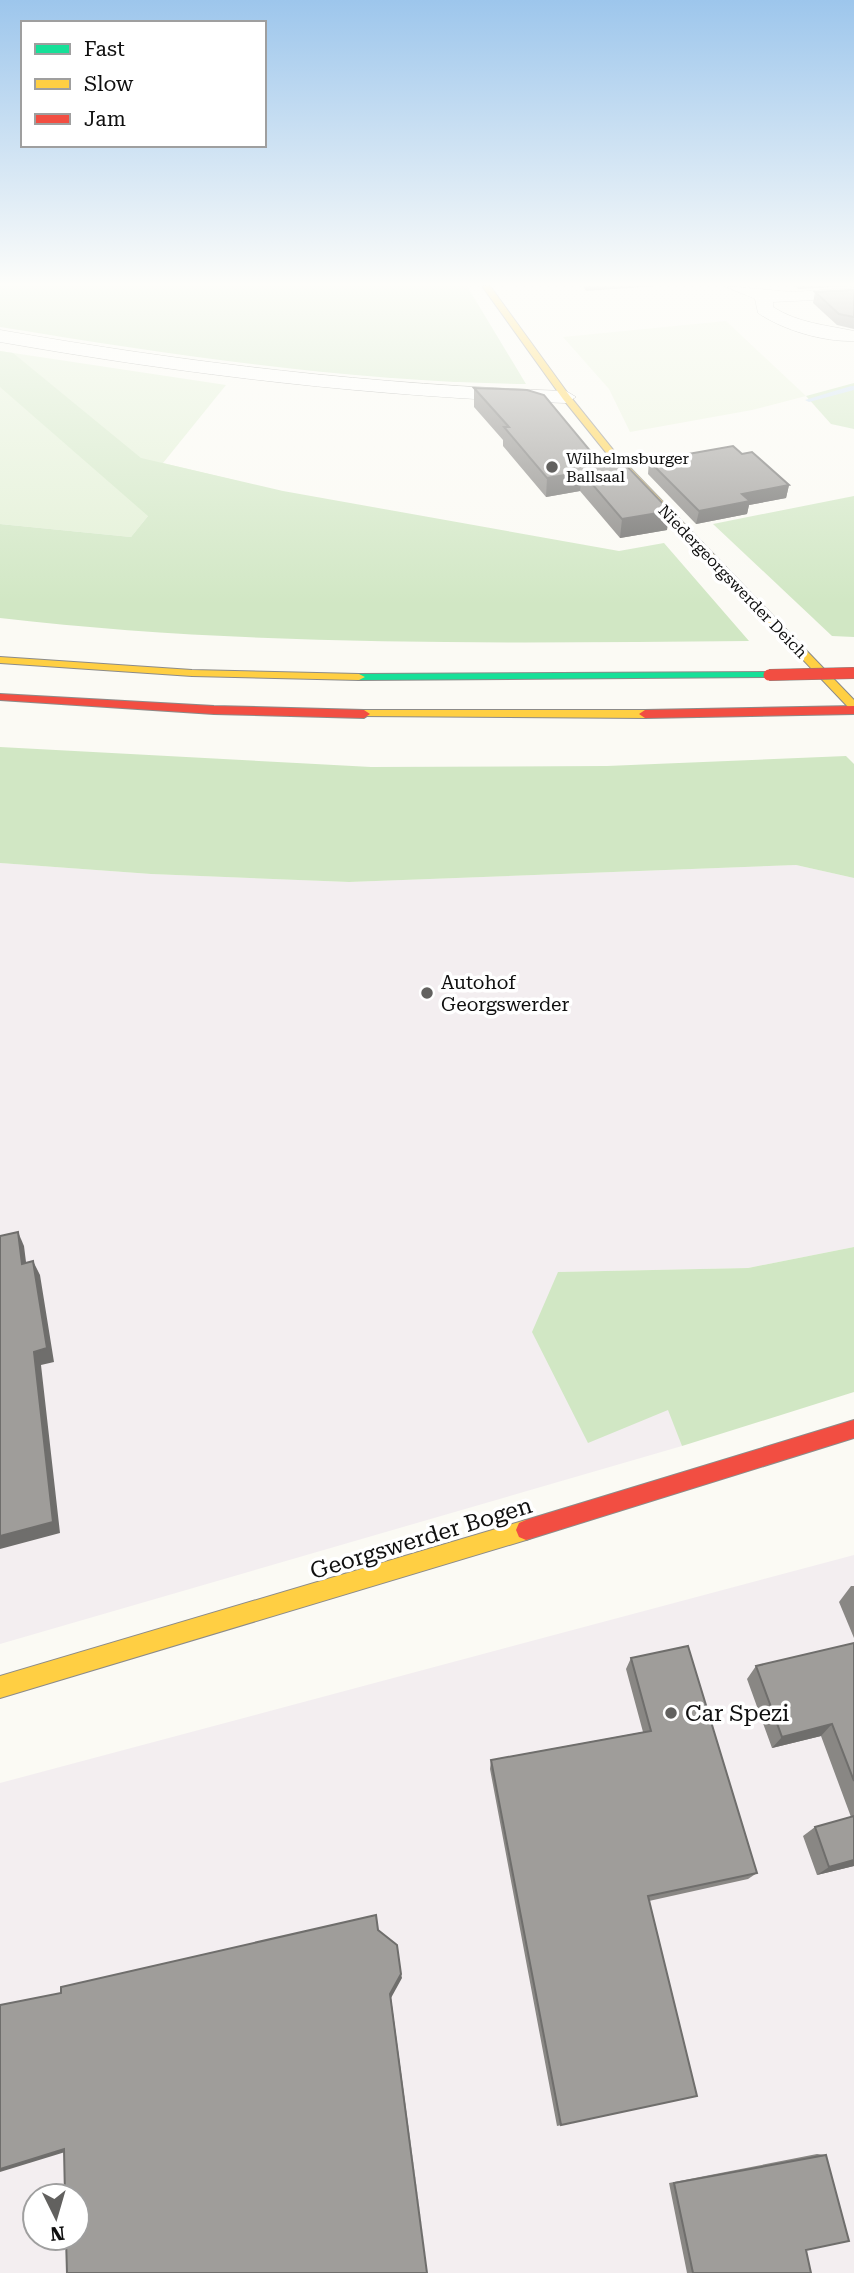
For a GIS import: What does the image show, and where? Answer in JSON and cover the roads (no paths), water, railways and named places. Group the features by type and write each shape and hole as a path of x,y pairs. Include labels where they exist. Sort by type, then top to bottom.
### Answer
{"main road":[{"name":"Niedergeorgswerder Deich","path":"562,392 611,453 854,708"},
{"path":"0,660 270,676 553,679 854,673"},
{"path":"0,697 265,713 401,717 854,708"},
{"name":"Georgswerder Bogen","path":"0,1687 659,1491 854,1429"}],"street":[{"path":"436,392 566,397"}],"waterway":[{"path":"809,400 839,392"}],"place":[{"name":"Wilhelmsburger Ballsaal","path":"552,467"},
{"name":"Autohof Georgswerder","path":"427,993"},
{"name":"Car Spezi","path":"671,1713"}]}
